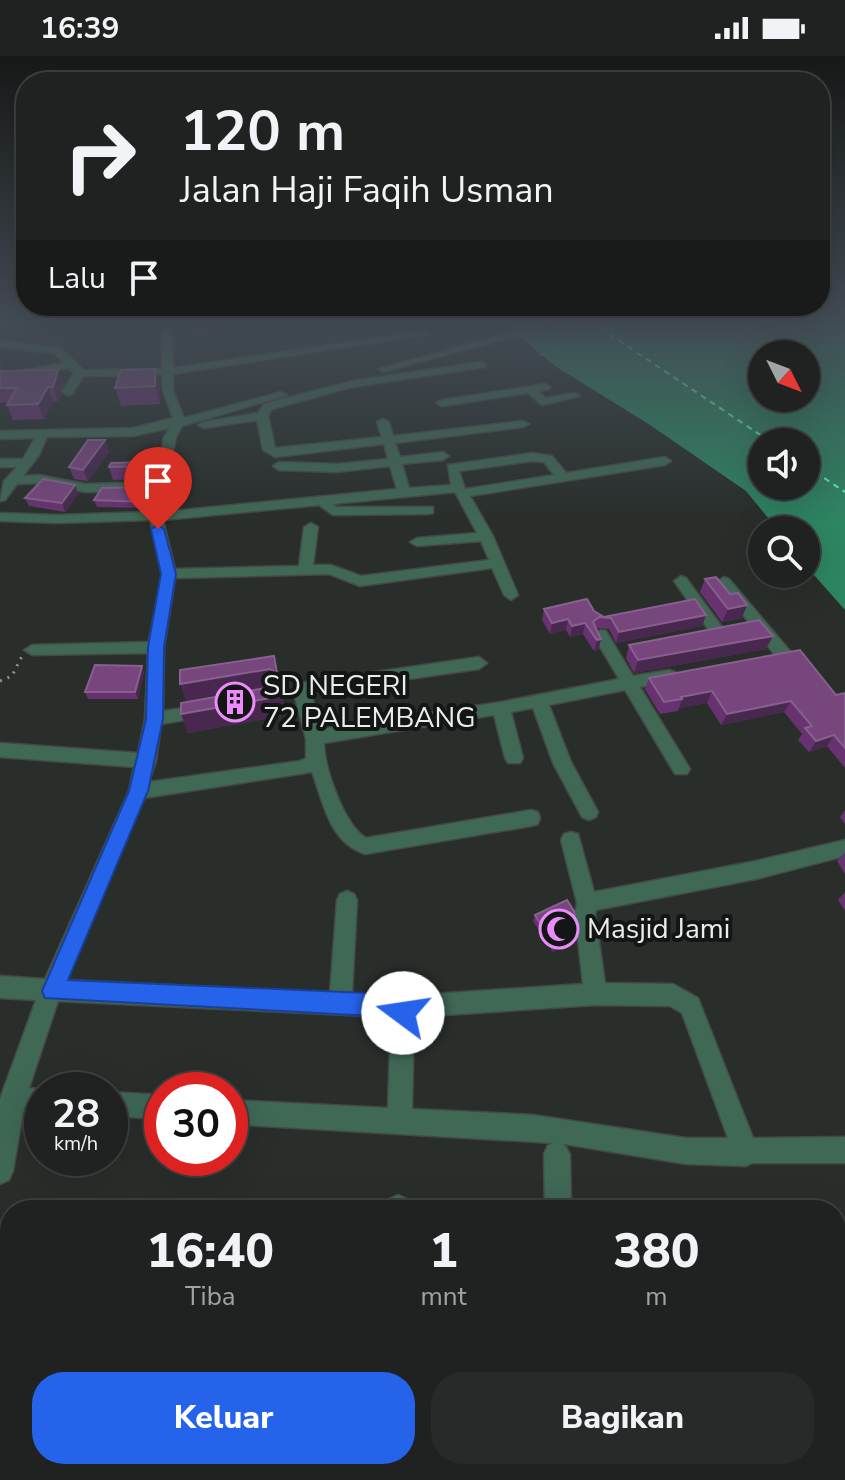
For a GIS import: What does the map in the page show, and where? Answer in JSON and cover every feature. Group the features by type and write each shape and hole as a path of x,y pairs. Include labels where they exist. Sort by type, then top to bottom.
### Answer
{"street":[{"path":"68,392 70,388"},
{"path":"0,1171 12,1102 53,991 138,791 147,761 154,719 157,637 169,574 155,515 163,466 178,423 168,388"},
{"path":"0,435 133,432 304,388"},
{"path":"334,388 303,401 268,406 262,416 272,452 388,442 448,414 535,388"},
{"path":"531,389 542,402 574,396"},
{"path":"448,414 523,424"},
{"path":"0,428 178,423 262,416"},
{"path":"383,422 404,492"},
{"path":"0,497 27,463 42,435"},
{"path":"279,466 337,468 394,464 443,456"},
{"path":"511,595 486,536 460,491 452,468 532,457 548,459 564,479"},
{"path":"0,517 249,510 404,492 460,491 564,479 665,461"},
{"path":"0,463 27,463"},
{"path":"10,481 39,479 85,488 160,486"},
{"path":"324,502 333,511 428,510"},
{"path":"305,570 311,527"},
{"path":"417,542 486,536"},
{"path":"169,574 336,570 360,581 497,563"},
{"path":"681,581 689,603 782,655"},
{"path":"724,582 730,628"},
{"path":"601,635 620,651 629,683 681,769"},
{"path":"32,650 157,637"},
{"path":"479,663 306,688 302,694 315,739 315,761 327,780 343,829 356,844 365,846 531,818"},
{"path":"315,739 326,734 501,708 691,672"},
{"path":"539,700 562,763 589,812"},
{"path":"154,719 219,708"},
{"path":"501,708 514,758"},
{"path":"0,750 147,761"},
{"path":"138,791 304,768 315,761"},
{"path":"571,840 587,903 585,914 595,994"},
{"path":"587,903 756,870 845,848"},
{"path":"340,1004 347,900"},
{"path":"0,987 403,1007 595,994 673,995 690,1006 746,1153"},
{"path":"400,1121 403,1007"},
{"path":"12,1102 24,1102"},
{"path":"248,1113 533,1127 686,1151 845,1150"},
{"path":"557,1154 558,1200"}],"path":[{"path":"0,681 12,676 23,653 32,650"}],"shaded area":[{"path":"591,388 748,388 748,412 820,412 820,388 845,388 845,610 820,582 820,516 767,516 753,500 820,500 820,428 748,428 748,493"}],"building":[{"path":"17,388 47,388 38,404 7,405"},
{"path":"88,440 105,440 83,470 69,467"},
{"path":"148,462 147,466 109,467 111,463"},
{"path":"43,479 75,485 62,503 25,498"},
{"path":"147,487 145,502 94,500 102,488"},
{"path":"716,577 730,594 738,593 747,605 728,609 705,579"},
{"path":"587,599 594,611 604,617 695,599 706,615 619,632 611,618 599,617 593,622 601,639 597,640 585,623 572,626 568,619 552,623 544,609"},
{"path":"759,620 773,636 638,660 629,645"},
{"path":"800,650 836,695 845,693 845,748 834,735 816,741 805,728 812,726 791,701 727,714 712,691 664,702 649,678"},
{"path":"274,656 277,673 270,669 180,684 180,670"},
{"path":"95,665 142,666 135,692 85,692"},
{"path":"279,681 282,696 181,714 181,703 271,687"},
{"name":"Masjid Jami","path":"567,900 574,911 577,936 554,947 535,915"}],"ferry route":[{"path":"691,388 750,428"},
{"path":"820,475 845,492"}],"place":[{"name":"SD NEGERI 72 PALEMBANG","path":"235,702"},
{"name":"Masjid Jami","path":"559,929"}],"route":[{"path":"158,529 169,574 156,647 154,719 147,761 138,791 53,991 390,1005 403,1007 403,1013"}]}
